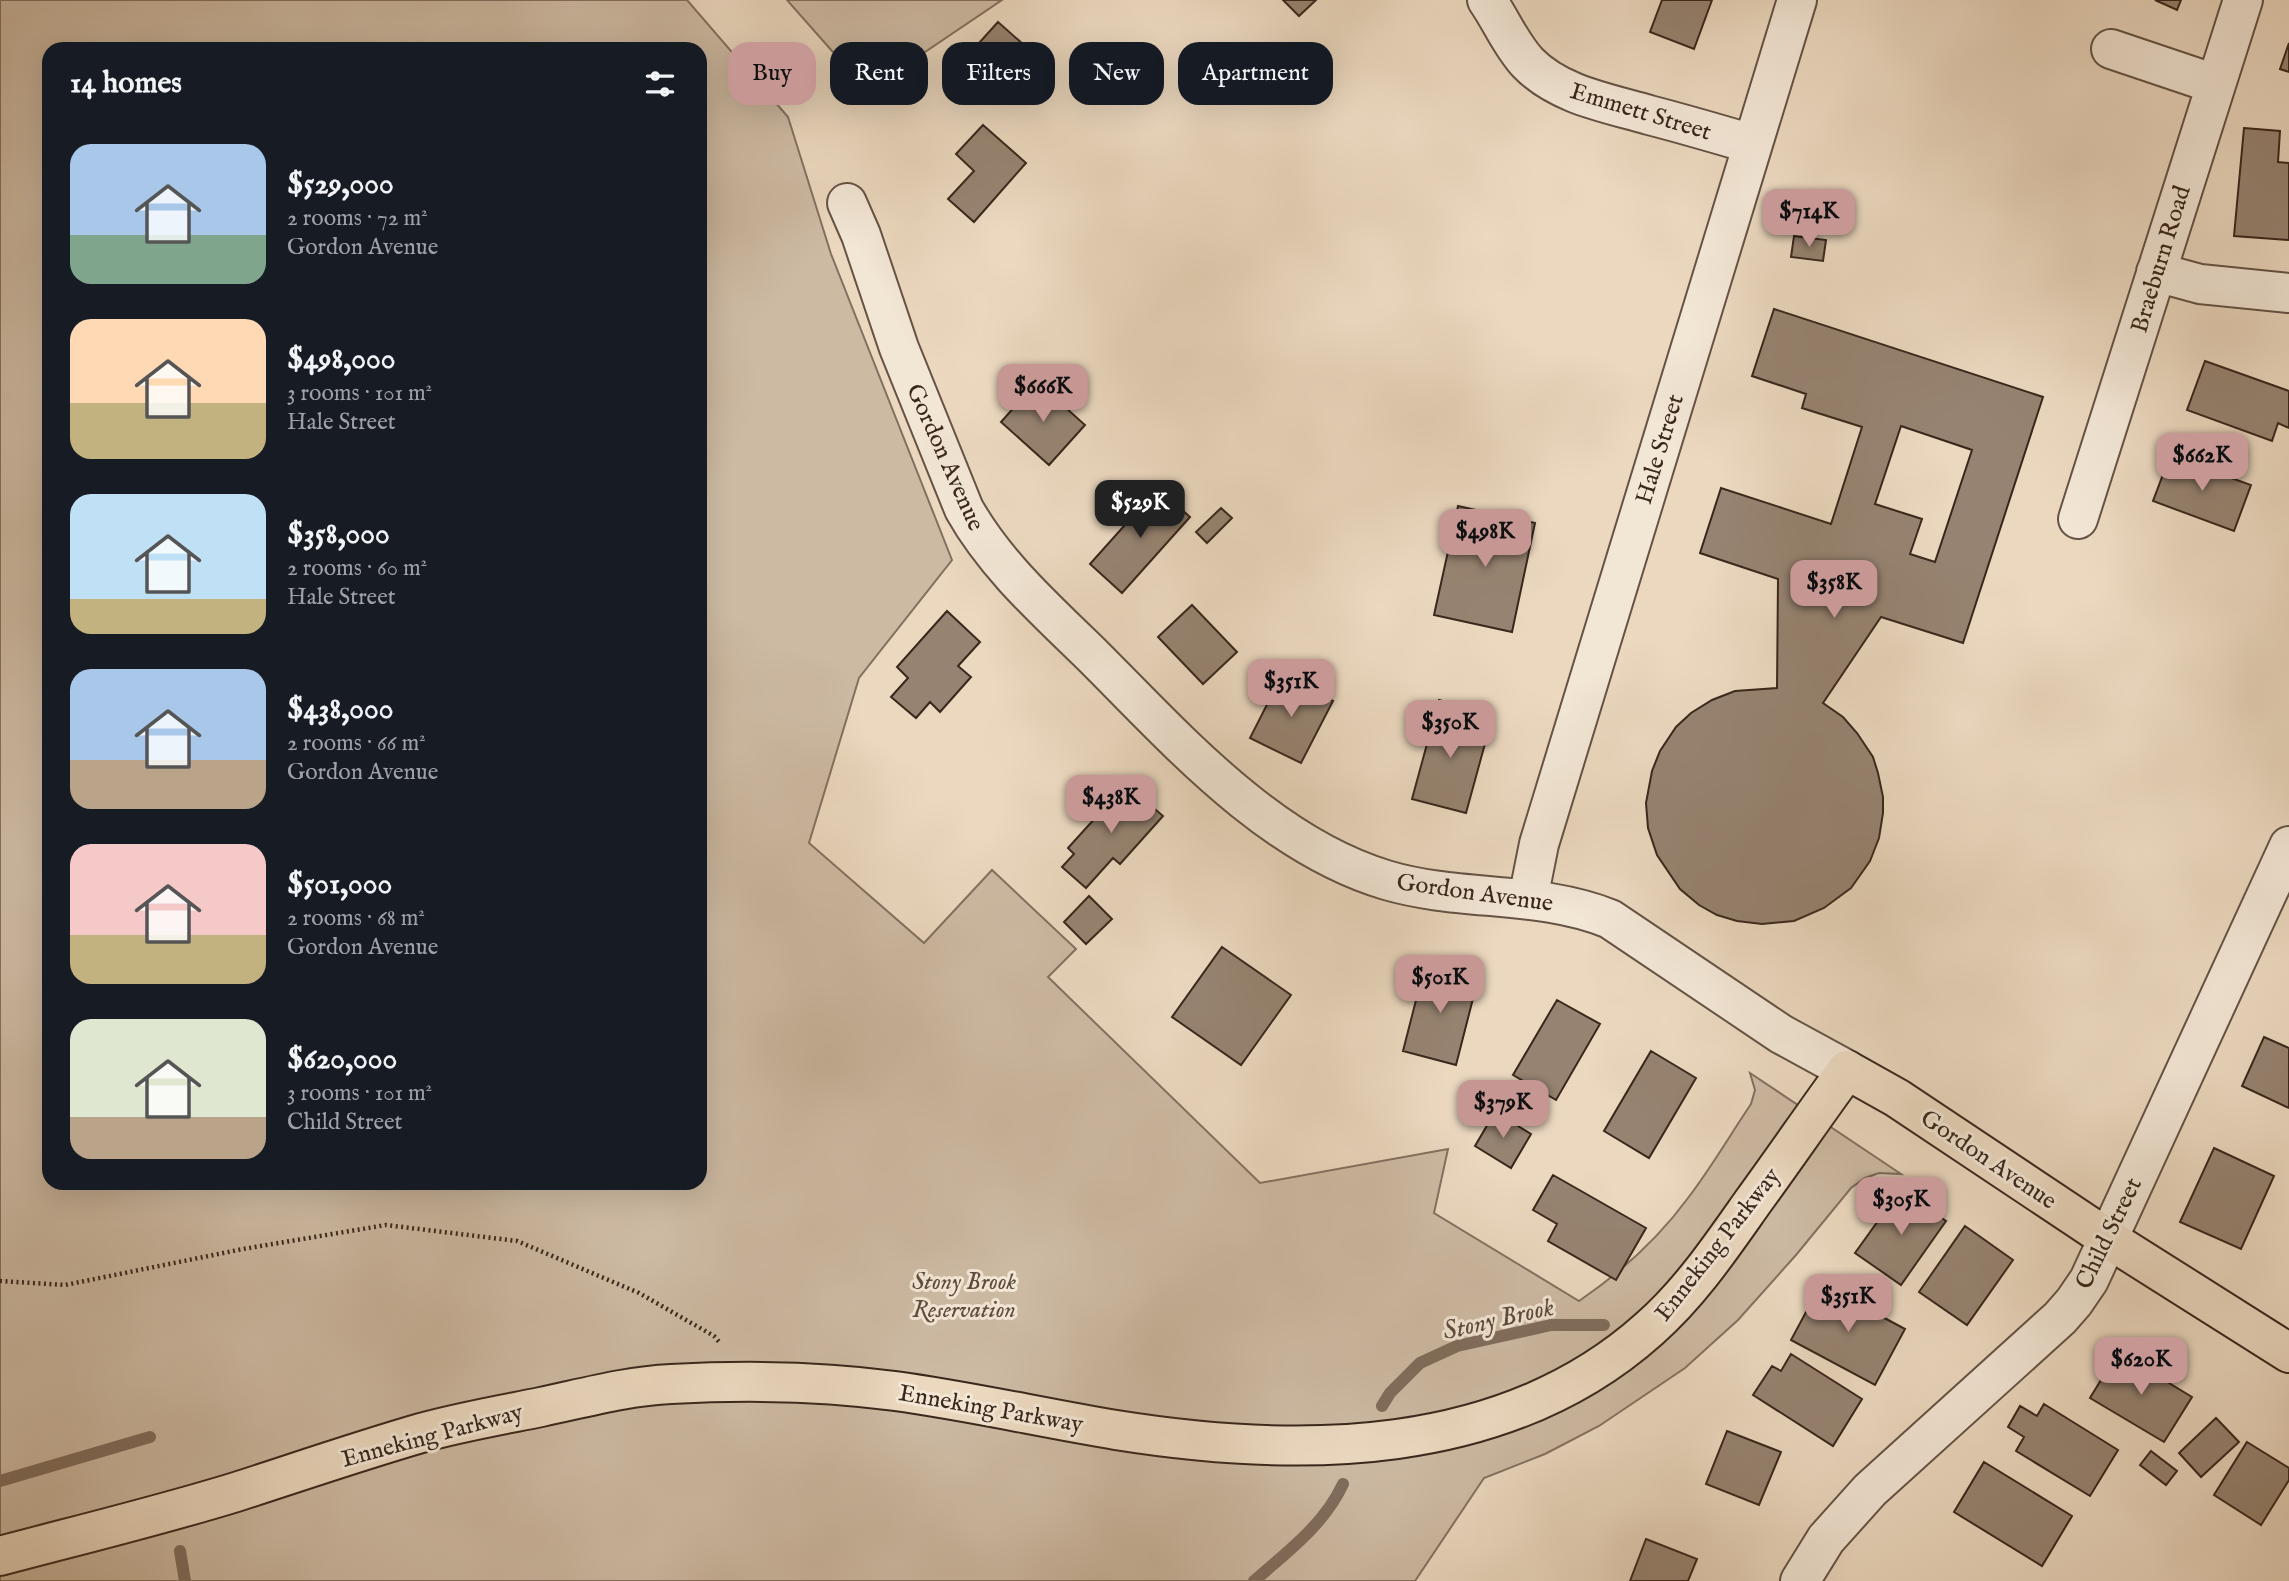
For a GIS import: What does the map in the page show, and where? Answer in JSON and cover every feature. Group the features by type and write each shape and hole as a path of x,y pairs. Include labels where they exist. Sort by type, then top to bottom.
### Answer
{"main road":[{"name":"Gordon Avenue","path":"1847,1070 1897,1098 2108,1238 2289,1353"},
{"name":"Enneking Parkway","path":"0,1556 228,1494 426,1431 610,1392 664,1384 756,1381 862,1387 931,1396 1140,1434 1238,1444 1359,1444 1469,1425 1514,1411 1579,1380 1618,1355 1652,1326 1673,1306 1716,1253 1847,1070"}],"street":[{"name":"Emmett Street","path":"1487,0 1520,53 1549,81 1600,101 1752,144"},
{"name":"Hale Street","path":"1528,899 1539,844 1797,0"},
{"name":"Braeburn Road","path":"2078,519 2243,0"},
{"path":"2111,49 2216,84"},
{"name":"Gordon Avenue","path":"846,203 861,235 899,348 964,509 981,537 1021,584 1177,740 1248,803 1304,842 1342,863 1387,880 1454,894 1528,899 1577,908 1610,919 1781,1034 1847,1070"},
{"path":"2156,272 2200,284 2289,293"},
{"name":"Child Street","path":"1814,1576 1826,1539 1870,1490 2060,1318 2074,1302 2108,1238 2289,846"}],"path":[{"path":"0,1281 65,1285 243,1249 386,1225 517,1241 639,1293 714,1336"}],"green space":[{"name":"Stony Brook Reservation","path":"0,0 687,0 728,47 728,105 778,105 788,117 831,254 952,560 859,678 809,843 924,943 992,870 1076,949 1048,977 1260,1183 1448,1149 1434,1213 1579,1301 1638,1254 1688,1198 1751,1104 1755,1090 1750,1073 1901,1174 1879,1173 1865,1178 1851,1188 1738,1320 1685,1368 1599,1426 1545,1454 1484,1478 1415,1581 0,1581"},
{"path":"787,0 1002,0 928,50 928,42 830,42 830,49"}],"building":[{"path":"1283,0 1316,0 1299,16"},
{"path":"1662,0 1712,0 1694,49 1650,32"},
{"path":"2155,0 2181,0 2177,10"},
{"path":"998,22 1021,42 980,42"},
{"path":"2289,43 2289,72 2280,69"},
{"path":"983,125 1026,163 974,222 948,199 974,171 956,154"},
{"path":"2244,128 2280,131 2278,162 2289,163 2289,240 2234,236"},
{"path":"1794,236 1826,240 1823,261 1791,257"},
{"path":"1774,309 2043,397 1963,643 1881,617 1823,703 1843,717 1857,733 1873,757 1878,773 1883,813 1879,838 1870,861 1851,888 1824,908 1794,921 1762,924 1717,915 1699,905 1680,889 1657,855 1648,828 1646,803 1652,771 1660,751 1676,727 1691,713 1712,700 1735,691 1777,688 1778,579 1700,553 1721,488 1831,524 1862,427 1802,408 1806,394 1752,376","holes":["1901,426 1972,450 1935,562 1910,554 1922,519 1875,504"]},
{"path":"2205,361 2289,391 2289,428 2278,423 2272,441 2187,410"},
{"path":"1037,382 1085,425 1049,465 1001,422"},
{"path":"2170,456 2251,485 2234,531 2153,501"},
{"path":"1158,488 1190,517 1122,593 1090,564"},
{"path":"1458,506 1535,523 1512,632 1434,615"},
{"path":"1221,508 1232,518 1207,543 1196,532"},
{"path":"1192,605 1237,652 1203,684 1158,637"},
{"path":"947,611 980,642 958,666 971,677 940,712 930,702 916,718 891,697 908,678 897,667"},
{"path":"1282,675 1333,701 1301,763 1250,738"},
{"path":"1439,700 1472,710 1465,734 1486,740 1466,813 1412,799"},
{"path":"1126,784 1163,816 1120,864 1113,858 1086,888 1062,867 1074,854 1068,848"},
{"path":"1089,896 1112,919 1086,944 1064,922"},
{"path":"1222,947 1291,995 1241,1065 1172,1017"},
{"path":"1425,965 1478,979 1456,1065 1403,1051"},
{"path":"1557,1000 1600,1024 1556,1100 1513,1075"},
{"path":"2264,1037 2289,1048 2289,1108 2242,1086"},
{"path":"1651,1051 1696,1078 1649,1158 1604,1131"},
{"path":"1495,1112 1531,1134 1511,1168 1475,1146"},
{"path":"2214,1148 2274,1176 2241,1249 2180,1222"},
{"path":"1553,1175 1646,1228 1616,1280 1548,1241 1557,1224 1533,1210"},
{"path":"1901,1189 1946,1221 1901,1285 1855,1253"},
{"path":"1965,1226 2013,1260 1967,1325 1919,1292"},
{"path":"1821,1284 1905,1329 1875,1385 1791,1340"},
{"path":"2118,1352 2192,1397 2164,1442 2090,1398"},
{"path":"1791,1354 1862,1399 1833,1446 1753,1395 1772,1366 1781,1371"},
{"path":"2044,1404 2118,1450 2090,1496 2016,1451 2024,1437 2008,1427 2020,1406 2037,1416"},
{"path":"2216,1418 2239,1442 2201,1477 2179,1453"},
{"path":"1727,1431 1781,1452 1759,1505 1706,1484"},
{"path":"2247,1442 2289,1468 2289,1480 2261,1525 2214,1495"},
{"path":"2151,1451 2177,1471 2166,1485 2140,1465"},
{"path":"1984,1462 2072,1516 2042,1566 1954,1512"},
{"path":"1646,1539 1697,1559 1688,1581 1630,1581"}],"waterway":[{"name":"Stony Brook","path":"1382,1406 1390,1393 1420,1363 1457,1346 1551,1325 1604,1325"},
{"name":"Stony Brook","path":"0,1481 150,1437"},
{"name":"Stony Brook","path":"1254,1581 1315,1525 1343,1484"},
{"name":"Stony Brook","path":"180,1551 185,1581"}]}
